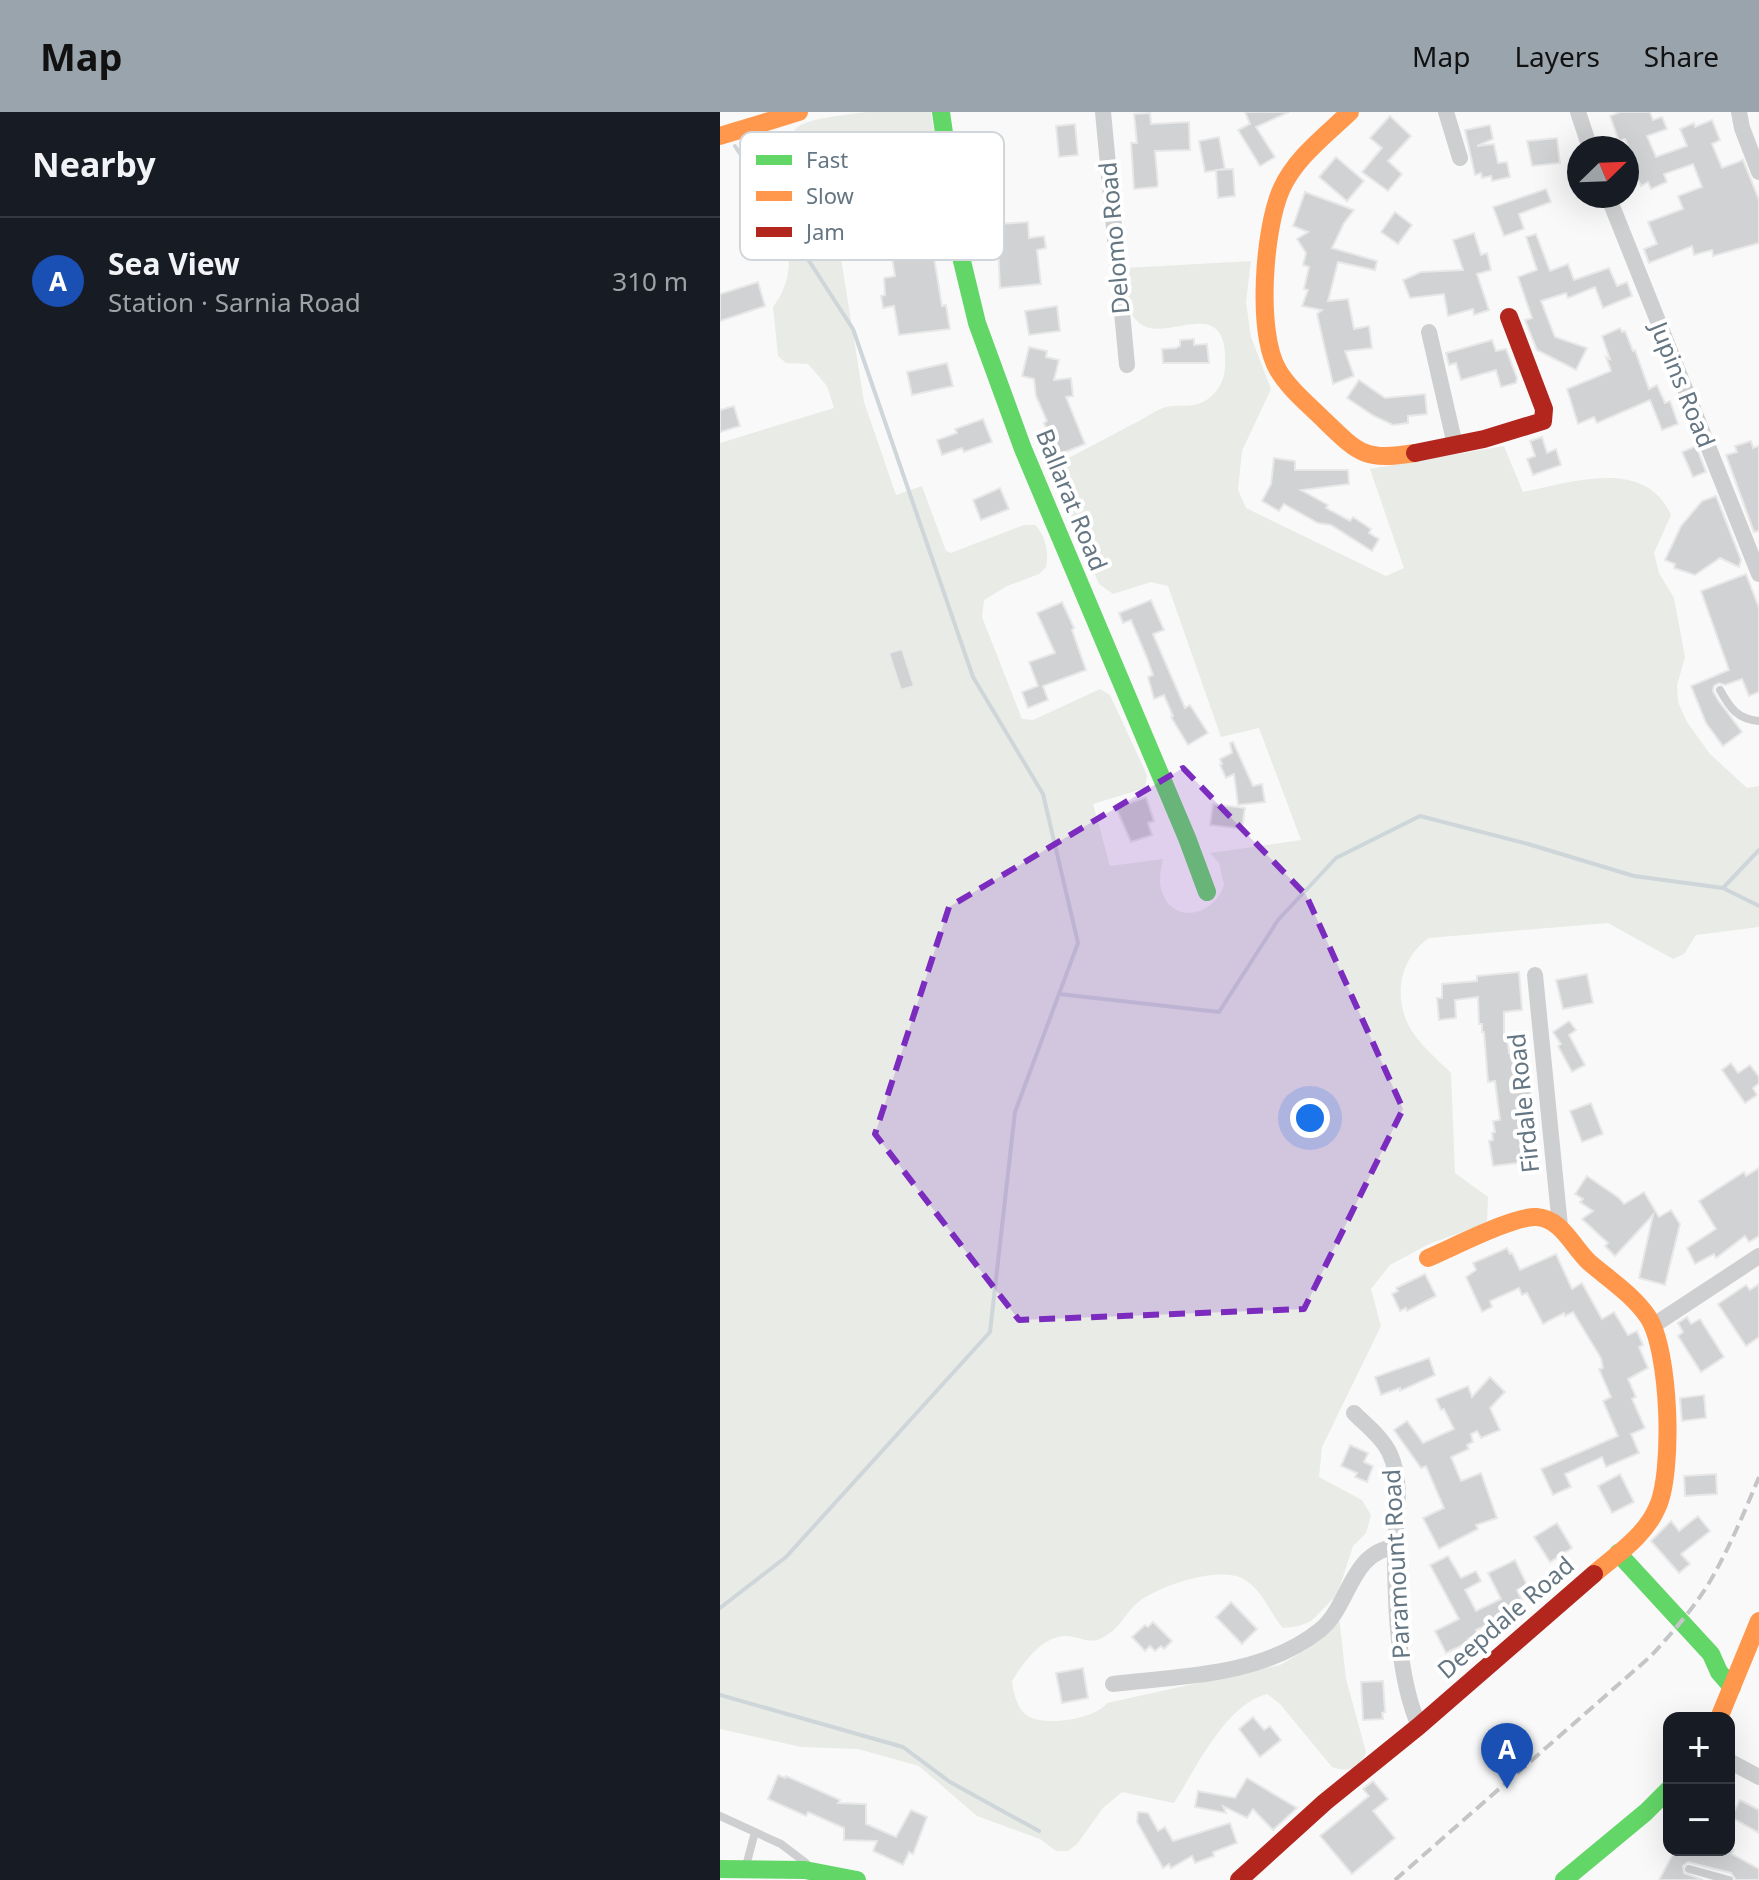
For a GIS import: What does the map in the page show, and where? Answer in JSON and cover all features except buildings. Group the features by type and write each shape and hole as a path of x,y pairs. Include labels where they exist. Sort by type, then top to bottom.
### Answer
{"street":[{"path":"720,136 799,112"},
{"name":"Ballarat Road","path":"941,112 944,132"},
{"name":"Delomo Road","path":"1103,112 1127,365"},
{"path":"1350,112 1285,180 1275,205 1262,311 1265,333 1286,382 1355,449 1368,456 1384,457 1455,445 1529,428 1543,421 1544,409 1509,317"},
{"path":"1446,112 1460,158"},
{"path":"1578,112 1586,136"},
{"path":"1739,112 1759,172"},
{"name":"Jupins Road","path":"1613,208 1759,574"},
{"name":"Ballarat Road","path":"962,260 977,323 1023,449 1207,892"},
{"path":"1429,332 1455,445"},
{"name":"Firdale Road","path":"1535,975 1560,1226"},
{"path":"1428,1258 1524,1218 1538,1216 1550,1219 1654,1325 1759,1256"},
{"name":"Deepdale Road","path":"1239,1880 1325,1802 1419,1726 1618,1553 1650,1520 1660,1505 1667,1458 1662,1360 1654,1325"},
{"name":"Paramount Road","path":"1354,1413 1390,1452 1395,1468 1398,1486 1395,1547 1402,1672 1419,1726"},
{"path":"1113,1684 1262,1662 1287,1651 1323,1627 1366,1560 1379,1550 1395,1547"},
{"path":"1618,1553 1711,1654 1719,1672 1732,1687"},
{"path":"1722,1712 1759,1621"},
{"path":"1735,1764 1759,1777"},
{"path":"1564,1880 1663,1795"},
{"path":"720,1869 813,1869 857,1880"}],"lane":[{"path":"1720,690 1736,715 1759,721"},
{"path":"720,1816 792,1850 813,1869"},
{"path":"745,1869 755,1832"},
{"path":"1689,1869 1729,1880"}],"highlighted area":[{"path":"1183,768 1306,895 1403,1109 1304,1309 1019,1320 875,1134 949,907"}],"shaded area":[{"path":"867,112 931,112 934,132 793,132 805,123"},
{"path":"789,260 841,260 864,402 896,495 922,486 946,551 951,553 1024,525 1035,525 1042,534 1047,550 1046,567 1039,574 1007,586 984,600 982,617 1022,719 1033,720 1100,689 1110,695 1147,775 1145,788 1093,804 1110,866 1163,859 1160,884 1167,902 1175,909 1184,912 1203,910 1219,896 1224,885 1219,863 1210,853 1301,840 1259,728 1221,737 1168,586 1151,582 1113,594 1099,584 1051,467 1162,408 1203,402 1215,392 1223,379 1224,344 1217,330 1206,324 1148,328 1137,321 1128,303 1125,268 1251,261 1246,302 1251,337 1271,389 1242,451 1238,490 1246,508 1386,576 1404,568 1370,469 1504,446 1523,492 1606,478 1644,486 1659,497 1671,515 1654,553 1659,573 1674,598 1685,657 1677,685 1678,702 1687,722 1710,754 1747,788 1759,786 1759,927 1696,935 1684,954 1673,959 1608,923 1429,938 1410,959 1401,984 1403,1012 1416,1037 1451,1073 1455,1173 1488,1197 1487,1223 1429,1244 1390,1265 1371,1289 1381,1326 1322,1447 1319,1477 1362,1500 1371,1515 1366,1533 1353,1546 1337,1595 1311,1621 1283,1628 1262,1596 1245,1580 1221,1574 1189,1579 1145,1597 1114,1630 1102,1638 1088,1640 1066,1636 1049,1640 1028,1659 1012,1681 1024,1714 1046,1721 1070,1720 1101,1709 1107,1703 1280,1665 1313,1644 1339,1617 1346,1679 1366,1752 1361,1762 1353,1768 1344,1770 1332,1767 1280,1704 1267,1694 1238,1710 1225,1724 1174,1803 1122,1792 1103,1808 1077,1844 1068,1851 1056,1851 1040,1839 977,1816 919,1766 858,1749 801,1747 720,1729 720,443 834,408 827,386 808,364 786,363 778,356 773,307 783,290"}],"waterway":[{"path":"735,146 740,154"},
{"path":"720,1608 786,1557 990,1332 1015,1112 1078,943 1043,794 973,677 853,329 809,260"},
{"path":"1059,994 1219,1012 1278,920 1336,858 1420,816 1634,876 1723,888 1759,850"},
{"path":"1723,888 1759,906"},
{"path":"720,1695 903,1747 950,1782 1039,1831"}],"railway":[{"path":"1395,1880 1651,1656 1709,1583 1759,1477"}],"traffic: fast":[{"path":"941,112 944,132"},
{"path":"962,260 977,323 1023,449 1207,892"},
{"path":"1618,1553 1711,1654 1719,1672 1732,1687"},
{"path":"1564,1880 1663,1795"},
{"path":"720,1869 805,1870 857,1880"}],"traffic: slow":[{"path":"720,136 799,112"},
{"path":"1350,112 1294,168 1275,207 1265,280 1271,353 1283,377 1346,441 1373,455 1415,453"},
{"path":"1428,1258 1513,1222 1536,1217 1545,1219 1560,1228 1590,1263 1628,1295 1648,1317 1661,1356 1665,1383 1667,1441 1662,1491 1657,1508 1645,1527 1594,1574"},
{"path":"1721,1712 1759,1621"}],"traffic: jam":[{"path":"1415,453 1484,439 1543,421 1544,409 1509,317"},
{"path":"1239,1880 1325,1802 1419,1726 1594,1574"}],"place":[{"name":"Sea View","path":"1507,1789"}]}
